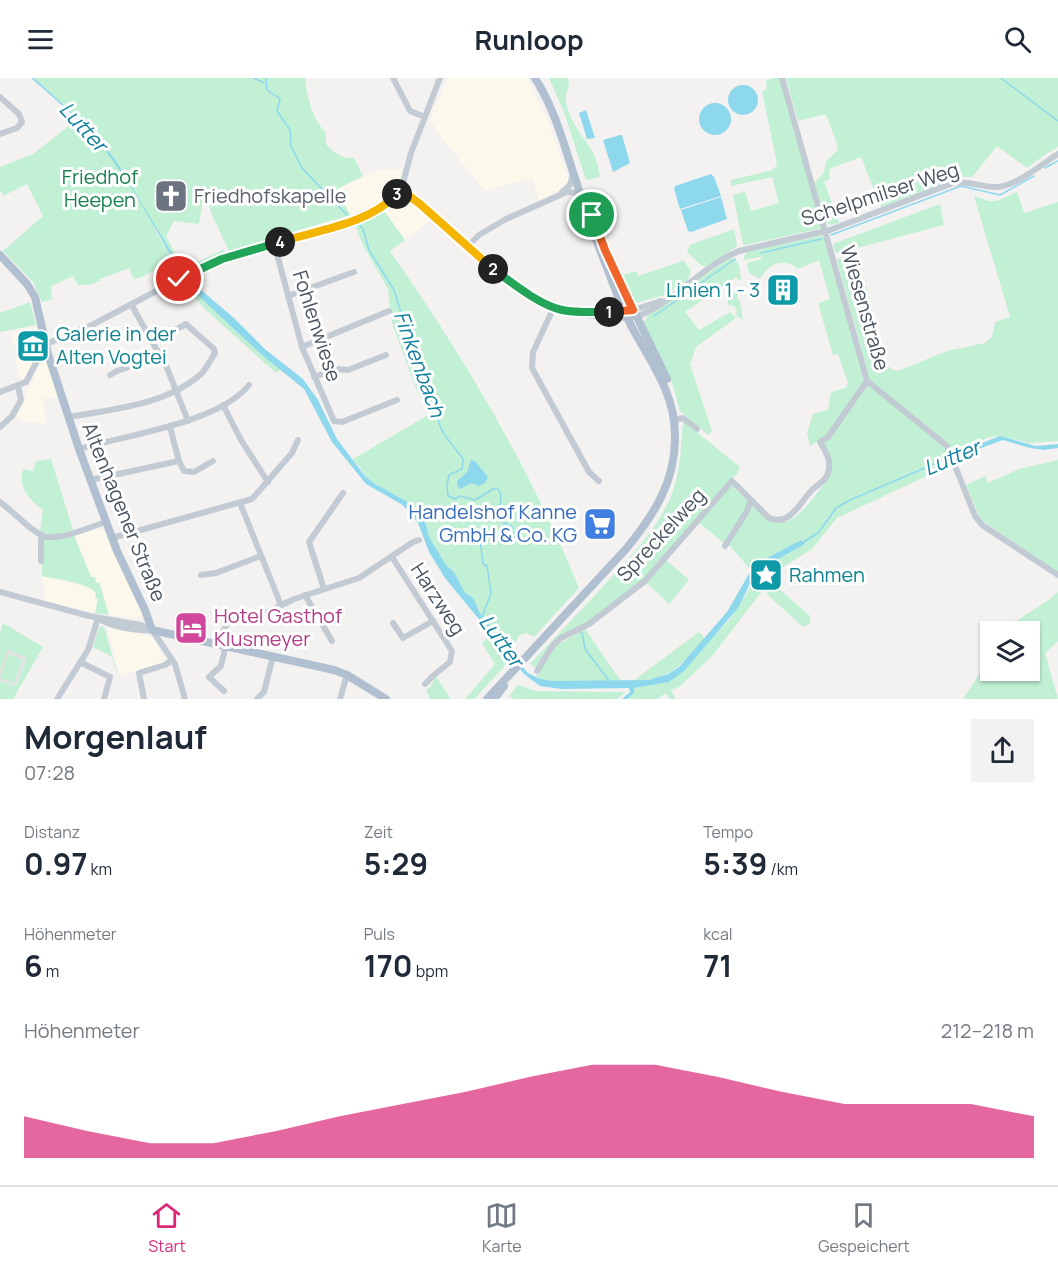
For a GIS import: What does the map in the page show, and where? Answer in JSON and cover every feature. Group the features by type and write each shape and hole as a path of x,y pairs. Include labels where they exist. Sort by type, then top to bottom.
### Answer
{"main road":[{"path":"486,699 646,525 664,492 672,471 675,433 670,401 661,377 605,263 553,112 535,78"},
{"path":"526,658 629,552 660,512 669,494 676,471 680,445 678,419 666,375 630,313 605,250 558,112 541,78"},
{"name":"Altenhagener Straße","path":"0,255 33,292 46,344 90,480 105,522 152,630 334,670 347,675 386,699"},
{"path":"494,699 510,675"}],"street":[{"path":"393,78 410,111 425,117"},
{"path":"0,392 18,387 28,380 46,344 82,329 208,265 365,215 389,201 401,190 411,153 440,78"},
{"name":"Wiesenstraße","path":"782,78 867,381 948,448 975,516 982,525 1058,575"},
{"path":"0,97 19,114 22,122 16,128 0,134"},
{"name":"Schelpmilser Weg","path":"401,190 511,282 558,308 583,312 630,313 660,306 739,251 826,232 953,183 967,181 991,187 1005,186 1058,154"},
{"path":"559,195 570,185 573,173"},
{"path":"467,247 492,226 559,195 572,191 580,193"},
{"name":"Fohlenwiese","path":"274,243 302,347 334,421 338,423 397,400"},
{"path":"288,296 354,272"},
{"path":"131,304 160,356 188,421"},
{"path":"558,308 533,352 532,368 589,472 600,481"},
{"path":"302,347 388,311"},
{"path":"69,417 144,402 176,389 204,370 215,353 214,349 186,324 153,342"},
{"path":"314,377 336,369 348,370 386,355"},
{"path":"110,375 160,356"},
{"path":"725,546 747,511 751,500 772,519 782,519 792,514 812,490 825,479 829,470 829,461 820,442 828,437 867,381"},
{"path":"79,448 188,421 240,396 249,385"},
{"path":"0,427 12,416 21,400 18,387"},
{"path":"223,405 241,440 268,482"},
{"path":"678,419 683,418 697,429"},
{"path":"170,427 184,471 191,473 213,461"},
{"path":"112,538 240,503 254,497 292,453 298,440"},
{"path":"90,480 179,461"},
{"name":"Spreckelweg","path":"537,670 553,645 561,638 589,624 645,581 732,481 751,500"},
{"path":"324,589 309,542 343,493"},
{"path":"0,502 41,535 56,537 105,522"},
{"path":"240,503 281,605"},
{"path":"41,535 41,561"},
{"path":"224,691 209,677 221,666 221,644 229,620 251,620 305,595 359,578 419,540"},
{"path":"201,575 216,573 261,556"},
{"name":"Harzweg","path":"392,557 450,645 452,655 448,664 425,684"},
{"path":"0,592 98,618 105,622 152,630 172,660 185,699"},
{"path":"305,595 332,641"},
{"path":"57,699 91,644 98,618"},
{"path":"393,623 403,638 433,621"},
{"path":"257,699 264,692 273,656"},
{"path":"144,699 139,678 140,672 165,665 172,660"},
{"path":"80,663 110,677 104,699"},
{"path":"340,699 347,675"}],"shaded area":[{"path":"448,78 527,78 547,118 571,185 539,200 532,178 485,191 430,120"},
{"path":"382,169 402,169 401,180 384,200 350,215 337,189"},
{"path":"408,201 431,220 405,240 384,211"},
{"path":"36,328 38,353 27,377 21,380 14,358 19,357 17,346 13,346 11,332"},
{"path":"41,360 46,360 58,396 43,399 46,424 16,418"},
{"path":"99,528 104,530 142,612 138,619 109,615 99,583 91,578 74,535"},
{"path":"42,576 94,590 98,599 95,613 45,601"},
{"path":"107,627 153,637 164,662 120,676"},
{"path":"0,644 36,658 12,699 0,699"}],"green space":[{"name":"Friedhof Heepen","path":"34,78 305,78 311,107 326,133 326,144 338,155 354,158 363,176 337,189 350,215 229,251 207,199 203,199 199,224 174,221 166,236 183,269 224,249 224,255 184,273 155,226 154,228 181,274 174,276 165,265 134,279 129,268 89,285 78,285 73,276 51,286 52,299 42,302 33,282 3,251 43,216 27,184 3,196 0,190 0,167 33,154 79,118"},
{"path":"549,78 568,78 566,101 568,109 575,125 593,153 600,177 586,180 564,112"},
{"path":"780,78 822,228 745,245 733,195 745,192 751,211 779,203 772,177 731,186 731,180 769,171 777,164 762,91 767,89 766,80"},
{"path":"786,78 1058,78 1058,147 1027,168 997,146 972,177 960,177 881,207 861,157 829,169 830,179 824,182 839,223 829,225 825,221 814,183 824,173 826,161 837,151 838,147 826,114 798,121"},
{"path":"1017,192 1024,213 1058,202 1058,441 1029,443 1000,436 990,437 952,452 870,380 837,261 849,256 855,272 866,286 886,364 892,370 898,371 947,351 985,343 992,337 995,322 1010,317 974,196 997,201"},
{"path":"940,204 944,225 835,252 833,245 835,243"},
{"path":"384,211 405,240 390,251 444,332 494,414 539,500 579,588 534,637 526,633 519,635 514,646 515,658 502,638 465,593 454,572 446,565 429,537 423,518 406,501 370,481 353,459 430,414 417,391 392,323 388,289 364,247 354,223"},
{"path":"734,229 736,247 707,266 702,266 687,252 690,245"},
{"path":"825,236 864,382 825,437 810,446 807,433 813,414 828,410 831,392 846,388 848,383 838,354 833,355 818,303 830,299 819,260 798,269 781,262 767,269 760,279 749,273 747,263 762,259 761,257 744,260 744,256 749,251"},
{"path":"734,258 739,265 741,279 739,281 736,277 685,312 699,330 730,312 736,318 696,347 690,364 712,431 708,435 680,411 673,386 644,322 649,314 728,259"},
{"path":"682,259 691,269 688,280 664,295 636,303 632,300 620,276 637,271 638,276 680,262"},
{"path":"184,281 262,355 281,369 276,373 207,311 181,283"},
{"path":"737,291 743,320 735,315 737,311 734,306 728,305 727,294"},
{"path":"30,302 36,325 0,332 0,313"},
{"path":"866,385 870,385 945,447 952,464 837,518 812,549 777,571 777,587 810,616 810,623 803,627 769,596 757,574 805,544 802,540 769,557 752,571 729,545 751,505 771,522 780,523 795,517 809,504 830,476 823,443"},
{"path":"683,421 740,467 738,472 646,579 593,619 559,637 536,668 530,664 628,560 655,526 674,488"},
{"path":"51,459 73,530 52,535 40,532 43,510 33,502 22,482 23,469 33,471 36,461"},
{"path":"1058,460 1058,572 981,520 966,485 985,476 988,483 1019,469"},
{"path":"730,484 749,502 748,508 724,543 698,522"},
{"path":"74,535 91,577 95,577 96,583 99,582 109,615 95,613 98,599 95,598 96,593 91,589 78,583 42,576 43,539 56,540"},
{"path":"666,560 689,580 669,604 646,582"},
{"path":"754,576 763,590 712,656 679,687 671,690 676,699 670,699 666,693 657,699 627,699 634,693 634,688 669,682 730,619 750,588"},
{"path":"1058,592 1058,641 1045,653 1058,699 963,699 980,673 980,681 1040,681 1040,621 1018,621"},
{"path":"3,623 43,647 13,699 0,699 0,681 16,686 27,658 9,650 9,646 0,670 0,634"},
{"path":"102,626 118,676 111,656 93,647 99,627"},
{"path":"585,629 621,681 551,681 536,677 555,646"},
{"path":"699,632 705,638 675,669 658,677 633,681"},
{"path":"491,633 510,657 503,668 474,699 465,699 495,664 482,643"},
{"path":"8,654 23,659 14,683 0,678"},
{"path":"436,676 451,699 430,699 426,690"},
{"path":"518,685 536,691 626,692 617,699 514,699 509,696"}],"water":[{"path":"31,78 34,78 77,117 116,161 184,273 181,274 135,194 104,149 79,121"},
{"path":"743,85 754,89 758,100 754,111 743,115 732,111 728,100 732,89"},
{"path":"715,103 726,108 731,119 726,130 715,135 704,130 699,119 704,108"},
{"path":"586,110 595,138 587,139 579,113"},
{"path":"622,135 630,163 613,172 603,140"},
{"path":"711,174 721,196 680,209 675,186"},
{"path":"721,197 727,219 691,232 688,231 681,210"},
{"path":"188,279 234,318 266,350 303,379 318,400 337,439 365,476 406,501 424,518 429,537 446,565 454,572 465,593 473,598 481,615 502,637 511,654 528,673 538,678 551,681 648,680 668,674 679,667 727,612 750,572 769,557 801,540 805,544 754,576 738,608 684,671 669,682 634,688 634,693 627,699 622,699 630,692 629,688 562,689 540,686 524,674 445,578 429,552 418,523 409,511 366,484 332,442 304,389 262,355 189,287 184,281"},
{"path":"1000,436 1036,446 1058,444 1058,448 1044,450 1030,448 1003,440 954,458 953,454"},
{"path":"471,460 475,461 488,477 485,483 479,486 471,483 460,489 457,481 467,472"}],"waterway":[{"path":"254,78 264,83"},
{"name":"Finkenbach","path":"266,78 267,90 280,99 277,111 290,130 291,146 302,168 347,215"},
{"path":"1001,78 1058,121"},
{"path":"1045,168 1058,161"},
{"path":"831,235 961,186 1000,195 1034,176"},
{"name":"Finkenbach","path":"358,223 363,229 369,250 394,290 403,319 405,335 437,410 440,425 463,459 462,469 449,475 448,496 455,499 460,496 475,500 497,488 501,496 497,519 512,527 514,537 509,542 502,544 498,539 485,536 480,539 483,564 487,566 491,593 482,617"},
{"path":"761,253 821,239"},
{"path":"698,285 735,259"},
{"path":"654,316 694,288"},
{"name":"Lutter","path":"802,543 819,532 836,508 948,458"},
{"name":"Finkenbach","path":"505,543 508,538 513,537"},
{"path":"581,632 585,649 610,682"}],"place":[{"name":"Friedhofskapelle","path":"171,196"},
{"name":"Linien 1 - 3","path":"783,290"},
{"name":"Galerie in der Alten Vogtei","path":"33,346"},
{"name":"Handelshof Kanne GmbH & Co. KG","path":"600,524"},
{"name":"Rahmen","path":"766,575"},
{"name":"Hotel Gasthof Klusmeyer","path":"191,628"}],"route":[{"path":"179,279 229,257 365,215 389,201 401,190 420,204 489,266 547,304 562,310 583,312 633,310 614,272 592,215"}]}
